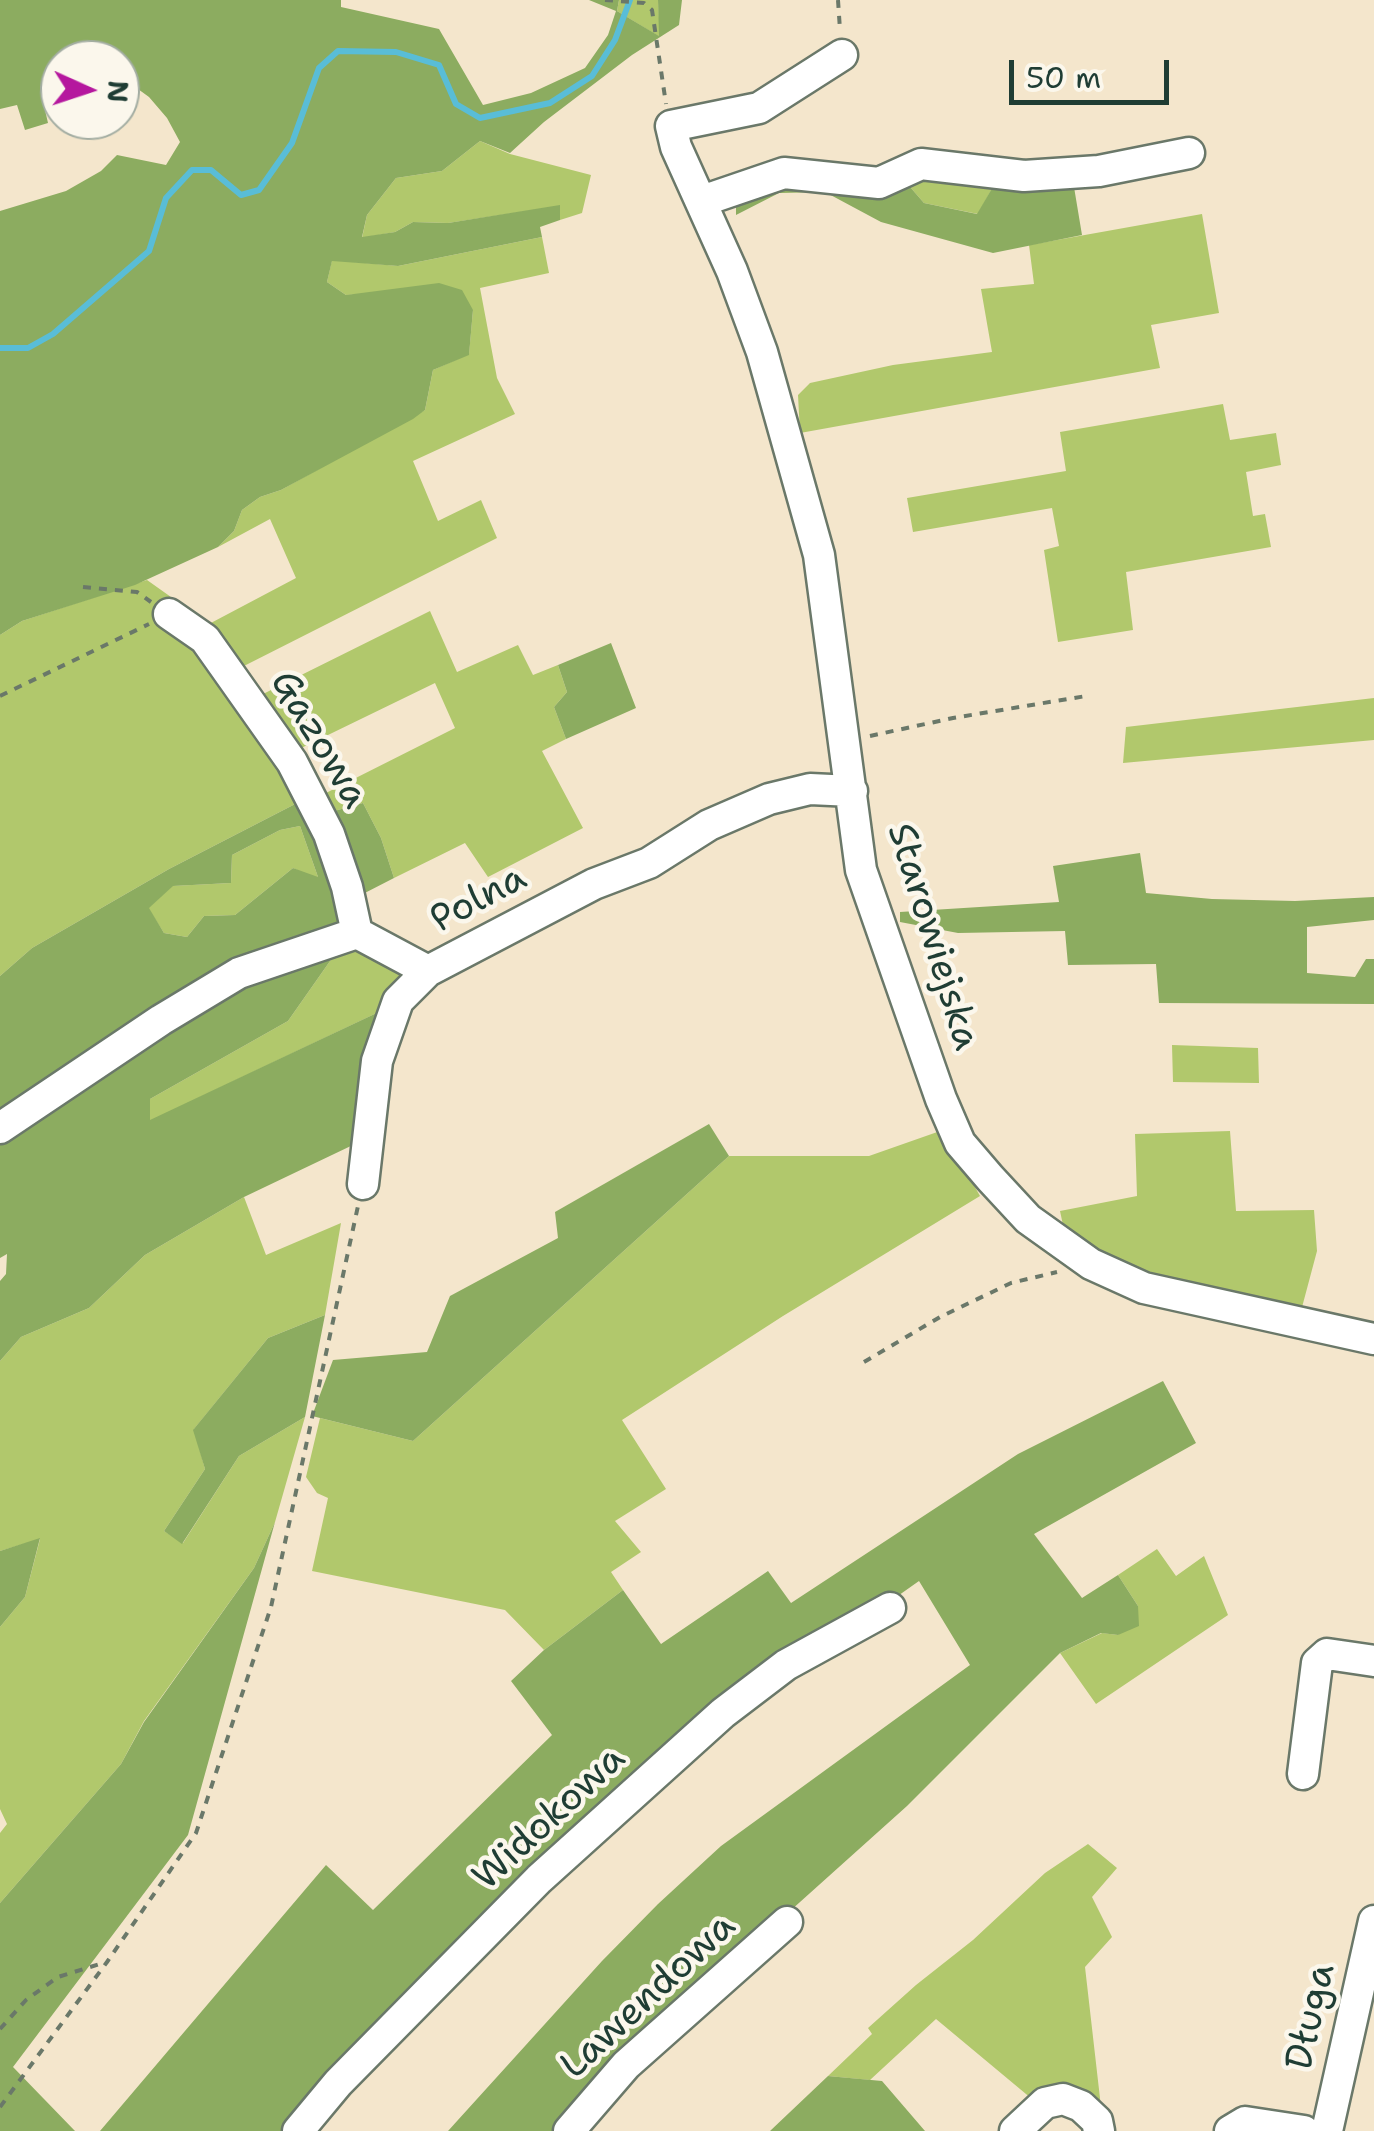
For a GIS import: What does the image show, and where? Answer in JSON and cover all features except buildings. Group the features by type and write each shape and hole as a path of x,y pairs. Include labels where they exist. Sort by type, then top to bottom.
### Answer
{"street":[{"path":"671,126 759,108 842,55"},
{"name":"Starowiejska","path":"671,126 676,147 702,201 762,352 819,555 861,870 960,1143 1028,1219 1091,1264 1144,1288 1374,1339"},
{"path":"702,201 784,173 879,183 921,164 1024,176 1098,170 1189,153"},
{"name":"Gazowa","path":"169,614 206,639 292,762 329,834 347,886 357,933"},
{"name":"Polna","path":"357,933 428,971 594,884 649,862 708,825 769,799 810,788 852,791"},
{"path":"0,1128 161,1020 239,973 357,933"},
{"path":"363,1184 377,1061 398,1001 428,971"},
{"name":"Widokowa","path":"298,2131 338,2083 538,1879 723,1713 786,1665 890,1608"},
{"path":"1303,1774 1316,1664 1327,1654 1374,1661"},
{"name":"Długa","path":"1327,2131 1374,1921"},
{"name":"Lawendowa","path":"568,2131 626,2065 787,1922"},
{"path":"1015,2131 1045,2103 1062,2098 1081,2106 1097,2121 1099,2131"},
{"path":"1230,2131 1245,2122 1304,2131"}],"path":[{"path":"604,0 644,3 652,10 671,126"},
{"path":"838,0 842,55"},
{"path":"0,696 169,614 137,592 83,587"},
{"path":"846,741 1086,696"},
{"path":"0,2107 196,1834 265,1624 363,1184"},
{"path":"864,1362 940,1317 1011,1284 1091,1264"},
{"path":"0,2029 26,2000 58,1977 107,1962"}],"green space":[{"path":"0,0 341,0 341,7 439,29 483,105 531,93 585,68 608,35 616,11 589,0 619,0 617,11 659,36 658,0 682,0 679,25 632,55 510,153 480,141 442,171 396,178 367,215 362,237 395,232 413,222 448,223 560,205 560,220 540,227 542,237 398,266 332,261 327,282 346,295 439,283 462,290 473,310 469,355 433,370 425,410 281,490 260,497 242,510 234,531 218,547 135,585 22,621 0,635 0,211 66,191 101,171 117,155 166,165 180,142 167,118 140,90 140,40 40,40 40,125 25,130 17,105 0,109"},
{"path":"619,0 658,0 660,37 617,11"},
{"path":"480,141 510,154 591,175 582,213 560,220 560,206 448,223 413,222 395,232 362,238 367,215 396,178 442,171"},
{"path":"926,172 994,185 978,214 924,203 904,180"},
{"path":"904,180 924,203 977,214 994,185 1074,187 1082,235 993,253 881,222 825,192 779,193 736,215 736,197 774,182"},
{"path":"1202,214 1219,313 1151,325 1160,368 800,433 798,395 810,383 893,365 992,352 981,289 1034,284 1029,245"},
{"path":"542,237 549,273 480,288 497,378 515,414 413,461 438,521 481,500 497,538 238,669 301,801 169,869 32,948 0,976 0,635 22,621 147,580 209,624 296,578 270,519 218,547 234,531 242,510 425,410 433,370 469,354 473,310 369,294 346,295 327,282 332,260 398,266"},
{"path":"1223,404 1230,440 1276,433 1281,465 1246,472 1253,516 1265,514 1271,547 1126,572 1133,630 1058,642 1044,550 1059,546 1052,508 913,532 907,498 1066,471 1060,432"},
{"path":"430,611 457,672 518,645 533,675 558,665 567,692 554,707 566,739 542,751 583,828 488,877 465,843 394,878 381,838 363,803 327,813 320,796 455,728 435,683 293,752 257,697"},
{"path":"611,643 636,708 566,739 554,707 567,692 558,665"},
{"path":"1374,698 1374,740 1123,763 1126,727"},
{"path":"301,801 349,934 288,1021 150,1099 150,1120 383,1010 355,1144 244,1197 145,1255 89,1308 21,1337 0,1361 0,1281 6,1274 7,1254 0,1258 0,976 32,948 169,869","holes":["300,826 318,877 293,868 235,915 204,916 187,937 164,933 149,908 173,886 231,883 232,855 280,830"]},
{"path":"363,803 381,838 394,878 357,897 327,813"},
{"path":"300,826 318,877 293,868 235,915 204,916 187,937 164,933 148,908 172,886 231,883 232,855 280,830"},
{"path":"1140,853 1146,893 1295,901 1374,897 1374,920 1307,927 1307,973 1355,977 1366,959 1374,959 1374,1004 1159,1003 1156,964 1068,965 1065,931 958,933 900,922 900,912 1059,902 1053,866"},
{"path":"349,934 410,975 383,1010 150,1121 150,1099 288,1021"},
{"path":"1172,1045 1258,1048 1259,1083 1173,1082"},
{"path":"709,1124 729,1156 413,1441 312,1416 333,1360 427,1352 450,1296 558,1238 555,1212"},
{"path":"943,1130 980,1196 622,1420 666,1489 615,1521 641,1552 611,1572 623,1590 544,1650 505,1610 312,1571 328,1498 317,1493 306,1477 320,1418 413,1441 729,1156 869,1156"},
{"path":"1230,1131 1236,1211 1314,1210 1317,1251 1301,1311 1169,1284 1108,1260 1063,1225 1060,1211 1137,1196 1135,1134"},
{"path":"244,1197 266,1255 341,1223 325,1315 268,1338 194,1429 205,1469 164,1531 183,1543 239,1456 305,1417 275,1522 254,1568 144,1721 121,1764 0,1903 0,1833 7,1824 0,1809 0,1627 25,1597 40,1539 0,1551 0,1361 21,1337 89,1308 145,1255"},
{"path":"325,1315 305,1417 239,1456 182,1544 164,1531 205,1469 193,1430 268,1338"},
{"path":"1163,1381 1196,1443 1034,1534 1082,1598 1118,1575 1138,1606 1139,1626 1118,1635 1101,1633 1060,1653 907,1806 712,1981 557,2131 448,2131 602,1961 721,1846 970,1665 919,1581 607,1801 444,1954 294,2131 100,2131 326,1865 373,1910 552,1735 511,1681 544,1650 623,1590 661,1644 768,1571 791,1603 1018,1454"},
{"path":"275,1522 188,1835 13,2067 75,2131 0,2131 0,1903 121,1764 144,1722 254,1568"},
{"path":"40,1538 25,1597 0,1627 0,1551"},
{"path":"1157,1549 1176,1576 1204,1556 1228,1615 1096,1704 1060,1653 1102,1633 1118,1635 1138,1606 1118,1575"},
{"path":"1088,1844 1117,1868 1092,1897 1112,1937 1085,1967 1101,2107 1032,2099 936,2019 870,2080 828,2076 872,2034 868,2028 916,1985 973,1940 1045,1873"},
{"path":"828,2076 882,2081 925,2131 770,2131"}],"waterway":[{"path":"0,348 28,348 53,334 149,251 166,198 192,170 211,170 241,195 259,190 292,143 319,68 338,51 396,52 439,65 456,104 480,118 550,103 592,76 615,40 630,0"}]}
